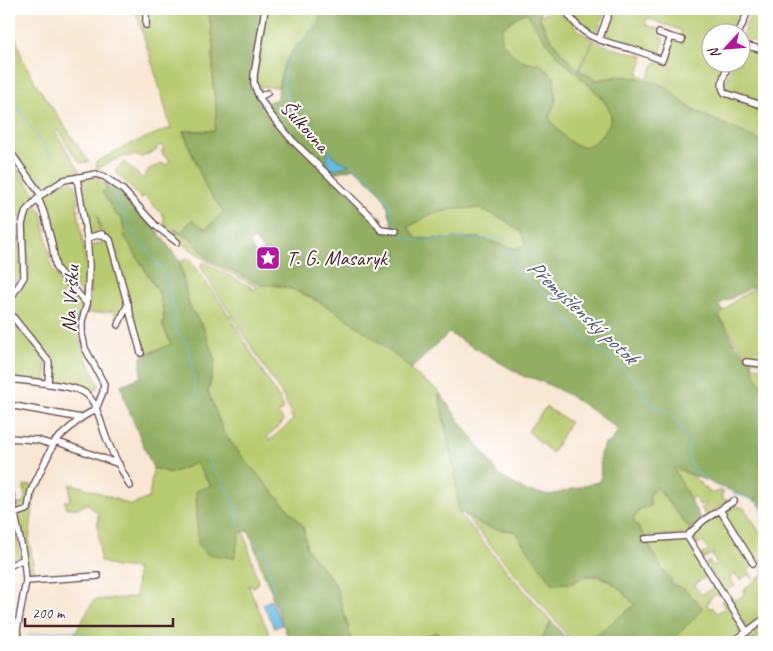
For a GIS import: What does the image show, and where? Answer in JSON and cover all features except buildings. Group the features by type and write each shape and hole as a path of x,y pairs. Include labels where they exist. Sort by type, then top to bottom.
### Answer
{"street":[{"path":"146,9 146,26"},
{"name":"Šulkovna","path":"265,9 254,75 254,84 259,97 270,114 292,140 371,217 381,230 395,232"},
{"path":"565,9 579,29 598,40 634,49 662,60 671,37"},
{"path":"598,40 610,9"},
{"path":"743,22 749,9"},
{"path":"659,33 682,40"},
{"path":"750,46 764,50"},
{"path":"726,72 722,85 722,90 725,93 764,106"},
{"path":"259,97 266,94"},
{"path":"9,96 13,103"},
{"path":"9,150 39,197 52,244 56,268 87,304"},
{"path":"9,301 24,277 22,224 26,211 39,197 64,180 96,174 112,182 133,200 156,226 177,242"},
{"name":"Na Vršku","path":"77,178 90,266 87,304 82,321 82,334 85,348 104,384 102,396 96,409"},
{"name":"Na Vršku","path":"87,238 102,234 110,240 141,353"},
{"path":"118,325 128,304"},
{"path":"9,312 49,362 48,384"},
{"path":"746,362 764,364"},
{"path":"9,379 48,384 86,393 101,417 106,438 130,486"},
{"path":"9,405 81,418"},
{"path":"11,513 28,509 31,491 54,443 81,418 96,409"},
{"path":"9,438 54,443 119,464"},
{"path":"9,486 11,513 24,560 26,581 16,630 19,642"},
{"path":"645,539 687,536 704,520 734,501"},
{"path":"720,510 753,563"},
{"path":"687,536 747,632"},
{"path":"9,566 24,560"},
{"path":"26,581 98,576"},
{"path":"733,642 764,619"}],"green space":[{"path":"11,9 13,9 14,31"},
{"path":"135,9 208,9 213,41 213,86 216,104 215,131 183,131 207,190 224,212 205,229 181,232 175,229 169,234 164,225 164,216 144,196 141,199 115,171 124,162 143,179 148,170 162,163 166,165 169,163 169,158 163,155 161,151 164,150 162,145 156,147 157,150 142,157 124,157 97,169 96,162 126,146 171,129"},
{"path":"208,9 263,9 265,36 263,35 255,83 265,103 278,99 281,74 286,63 295,48 301,44 318,22 322,9 540,9 541,15 539,16 544,28 561,53 581,72 598,80 619,76 639,78 659,84 670,90 685,104 704,115 764,142 764,281 718,305 724,311 719,316 738,348 752,361 755,374 764,391 764,509 756,501 673,467 701,520 691,530 656,487 650,495 650,506 640,509 633,520 645,537 661,568 671,579 671,583 689,593 702,608 673,642 589,642 635,605 634,603 612,582 598,575 582,576 573,583 553,584 514,531 486,526 467,515 459,513 455,472 438,391 500,476 526,491 551,495 601,481 600,454 604,445 611,441 618,431 614,426 565,393 536,379 525,377 449,333 411,369 362,330 318,301 278,285 263,286 207,258 193,240 175,231 175,229 181,232 192,220 206,229 224,212 207,190 183,131 215,131 216,104 213,86 213,41","holes":["527,12 555,53 595,91 608,108 611,115 609,124 599,139 590,145 580,146 570,141 549,118 556,100 554,77 539,63 527,63 517,58 501,41 502,28","355,168 380,192 386,202 393,226 384,228 381,225 383,219 381,216 374,216 331,175","480,208 503,219 521,232 526,244 516,249 479,238 417,239 408,227 431,214 453,209","255,239 268,257 260,259 250,245 250,241"]},
{"path":"267,9 322,9 318,22 301,44 298,43 284,64 278,87 257,87 255,83"},
{"path":"557,9 563,9 580,32 593,40 578,70 556,45 546,31 539,16"},
{"path":"568,9 606,9 597,33 594,35 590,34 573,18"},
{"path":"613,9 671,9 676,11 677,9 746,9 741,22 700,22 700,72 723,72 719,83 722,94 764,110 764,142 735,131 704,115 685,103 674,93 652,82 626,77 598,80 579,70 594,41 644,56 638,74 648,78 656,61 665,64 674,40 683,43 684,39 680,37 682,31 647,18 645,24 658,29 657,34 665,40 660,54 654,54 614,42 607,39 604,33"},
{"path":"752,9 764,9 764,45 750,40 750,22 747,22"},
{"path":"527,12 553,50 598,94 609,108 611,118 606,129 590,146 583,147 571,143 561,134 549,118 556,100 553,76 539,63 521,61 501,41 502,28"},
{"path":"14,31 22,58 36,84 89,162 80,163 57,130 55,132 80,171 62,177 39,191 9,145 9,100 14,100 14,97 12,98 9,92 9,34"},
{"path":"750,48 764,52 764,103 725,89 724,86 729,72 750,72"},
{"path":"9,156 36,195 20,220 16,213 12,215 13,235 15,238 19,237 22,274 9,297"},
{"path":"98,177 108,190 103,192 116,215 122,218 125,237 159,293 164,313 163,326 171,345 143,354 110,236 102,232 97,215 100,232 89,235 81,182 83,179"},
{"path":"71,180 75,183 79,203 77,204 85,263 87,263 86,299 58,266 51,229 43,202 43,196 64,182"},
{"path":"107,181 119,190 156,229 180,262 189,306 203,327 215,361 208,392 224,433 244,459 303,526 307,549 335,584 352,640 355,642 290,642 249,531 240,532 234,558 206,554 198,545 196,491 211,486 196,463 171,473 153,468 125,401 121,385 141,377 141,357 171,344 163,326 164,313 159,293 125,237 122,218 116,215 102,192 107,190 104,183"},
{"path":"34,207 38,207 42,213 52,269 83,305 77,330 81,345 99,386 94,391 52,381 54,361 9,307 29,278 26,231 28,217"},
{"path":"479,208 503,219 521,232 526,244 516,249 479,238 417,239 408,227 431,214 453,209"},
{"path":"175,231 193,240 207,258 269,284 294,290 331,308 373,336 410,370 438,391 454,471 459,513 551,621 543,638 546,642 450,642 436,632 413,642 355,642 352,640 335,584 307,549 303,526 244,459 224,433 208,392 215,361 203,327 189,306 180,262 188,258 221,303 280,400 284,409 278,413 284,421 267,437 270,440 293,420 284,398 200,266 203,262 256,290 257,287 207,261 176,239"},
{"path":"108,241 127,303 120,317 116,318 114,311 86,314 90,300 90,246"},
{"path":"764,282 764,362 748,359 719,316 733,302"},
{"path":"9,315 47,362 46,382 9,377"},
{"path":"753,366 764,367 764,391 755,374"},
{"path":"546,407 570,422 552,453 528,431"},
{"path":"196,463 240,532 244,532 258,582 253,587 248,585 269,633 271,642 99,642 74,635 94,600 136,597 137,569 115,567 100,561 98,514 88,504 77,508 66,508 65,501 70,501 70,484 131,505 149,498 153,468 171,473"},
{"path":"677,468 691,475 711,493 722,491 721,496 728,500 706,516 701,508 707,504 706,502 700,505 694,497 690,499 674,471"},
{"path":"31,485 35,490 29,541 35,573 29,575 17,504 25,503 24,486"},
{"path":"656,487 691,530 685,534 645,537 633,520"},
{"path":"732,505 744,508 764,538 764,572 757,563 748,569 754,580 749,574 740,580 736,574 730,577 735,586 724,592 706,563 709,561 713,566 717,564 712,555 714,554 703,559 701,555 709,551 703,542 695,544 693,536 704,523"},
{"path":"464,514 488,526 514,531 523,544 573,583 582,578 599,577 614,585 635,605 589,642 577,642 568,637"},
{"path":"11,517 21,556 9,562 9,518"},
{"path":"685,537 709,575 696,583 695,586 701,595 716,586 721,594 718,596 716,594 709,599 710,601 707,603 709,609 712,607 717,613 725,608 721,602 724,600 743,630 727,642 692,642 693,640 687,637 684,642 675,638 702,608 683,588 671,583 647,541"},
{"path":"764,573 764,617 748,629 731,603 729,595 734,601 745,594 744,590"},
{"path":"551,621 565,637 571,637 577,642 546,642 542,638"},
{"path":"764,623 764,642 747,642 755,636 753,632"},
{"path":"436,632 450,642 413,642"}],"water":[{"path":"328,150 336,159 350,165 331,170 327,165"},
{"path":"271,600 282,625 274,628 263,604"}],"waterway":[{"name":"Přemyšlenský potok","path":"306,9 314,26 285,63 284,88 294,115 301,125 328,150"},
{"path":"9,86 10,92"},
{"path":"16,105 52,158"},
{"name":"Přemyšlenský potok","path":"350,165 354,165 381,189 387,199 395,223 404,238 424,241 455,238 471,240 502,238 508,242 514,267 527,280 547,295 579,334 631,375 652,406 667,410 688,441 689,460 696,472 724,492"},
{"path":"106,183 114,194 126,219 127,226 138,237 167,278 170,298 174,307 174,322 177,333 185,340 190,352 196,397"},
{"path":"207,458 234,500 239,524"},
{"name":"Přemyšlenský potok","path":"733,493 751,499 759,505 762,510 762,523 764,526"},
{"path":"252,539 267,554 274,593"},
{"path":"28,635 55,631 74,631 91,636 98,642"}],"place":[{"name":"T. G. Masaryk","path":"268,258"}]}
